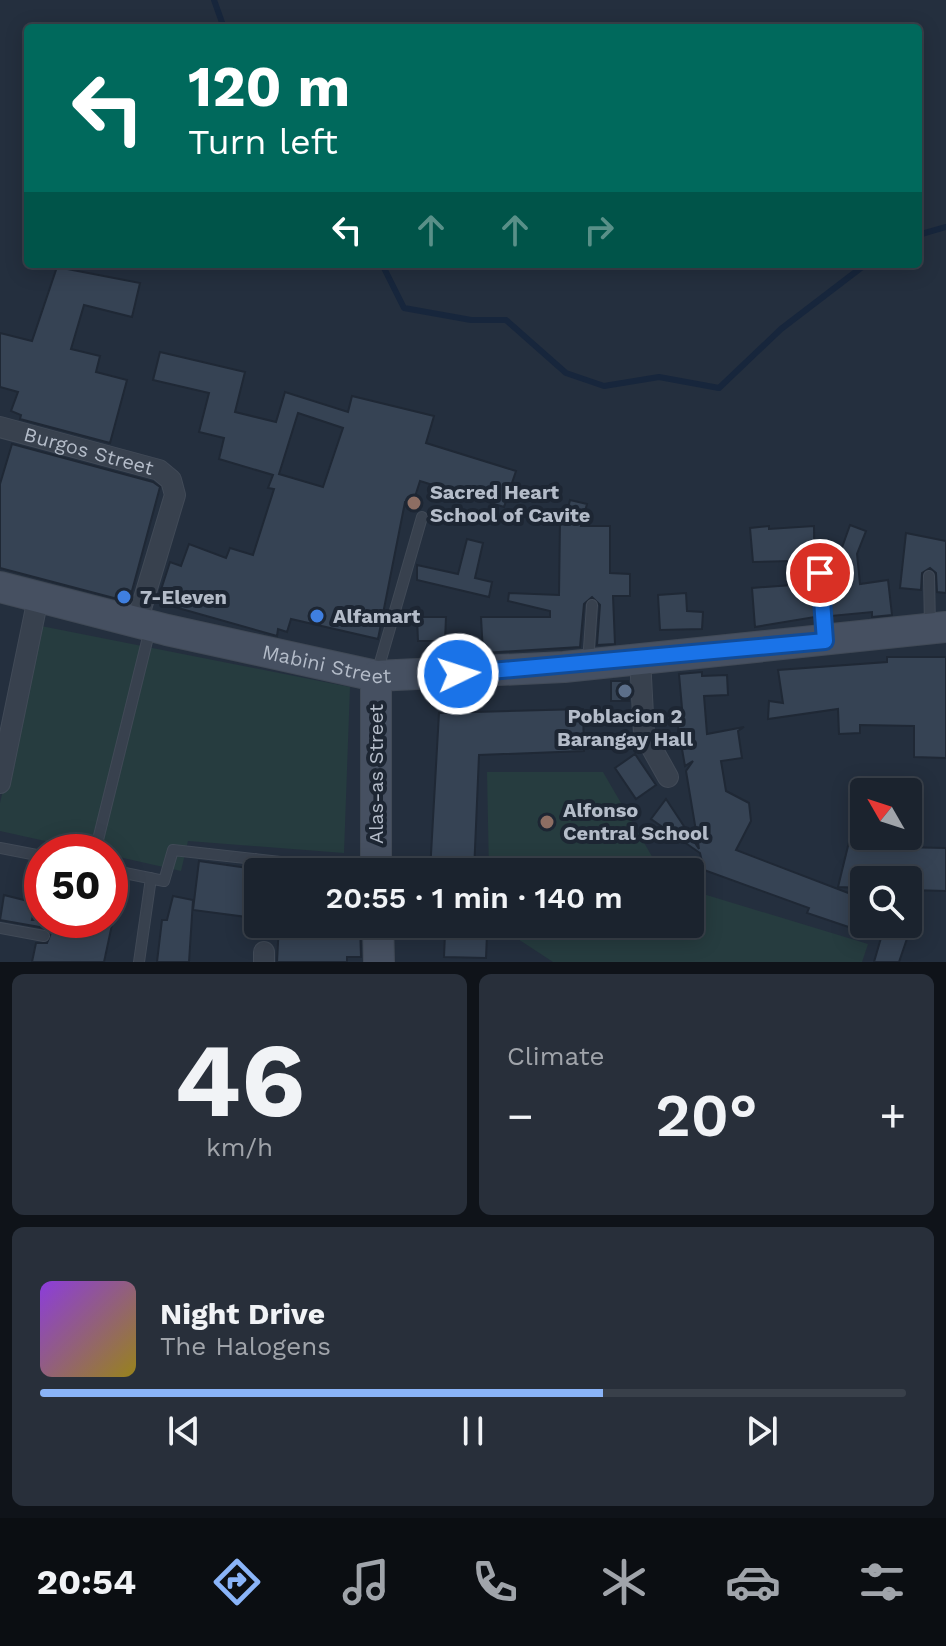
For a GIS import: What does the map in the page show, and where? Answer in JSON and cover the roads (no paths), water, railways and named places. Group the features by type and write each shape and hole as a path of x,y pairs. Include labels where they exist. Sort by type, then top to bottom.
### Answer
{"main road":[{"name":"Mabini Street","path":"0,587 144,624 376,676 588,665 938,628"},
{"name":"Alas-as Street","path":"374,858 376,676"},
{"path":"378,938 379,962"}],"street":[{"name":"Burgos Street","path":"0,427 159,470 171,480 175,495 144,624"},
{"path":"0,783 38,598"},
{"path":"640,658 644,734 668,777"}],"lane":[{"path":"376,676 422,517"},
{"path":"820,573 825,641"},
{"path":"929,576 938,628"},
{"path":"588,665 592,605"},
{"path":"99,834 144,624"},
{"path":"0,848 24,853"},
{"path":"128,874 164,881 173,850 247,858"},
{"path":"139,962 151,878"},
{"path":"0,928 24,932"}],"waterway":[{"path":"214,0 223,24"},
{"path":"922,234 946,227"},
{"path":"384,268 404,308 471,320 506,320 566,373 604,386 659,377 719,388 781,329 861,268"}],"place":[{"name":"Sacred Heart School of Cavite","path":"414,503"},
{"name":"7-Eleven","path":"124,597"},
{"name":"Alfamart","path":"317,616"},
{"name":"Poblacion 2 Barangay Hall","path":"625,691"},
{"name":"Alfonso Central School","path":"547,822"}]}
